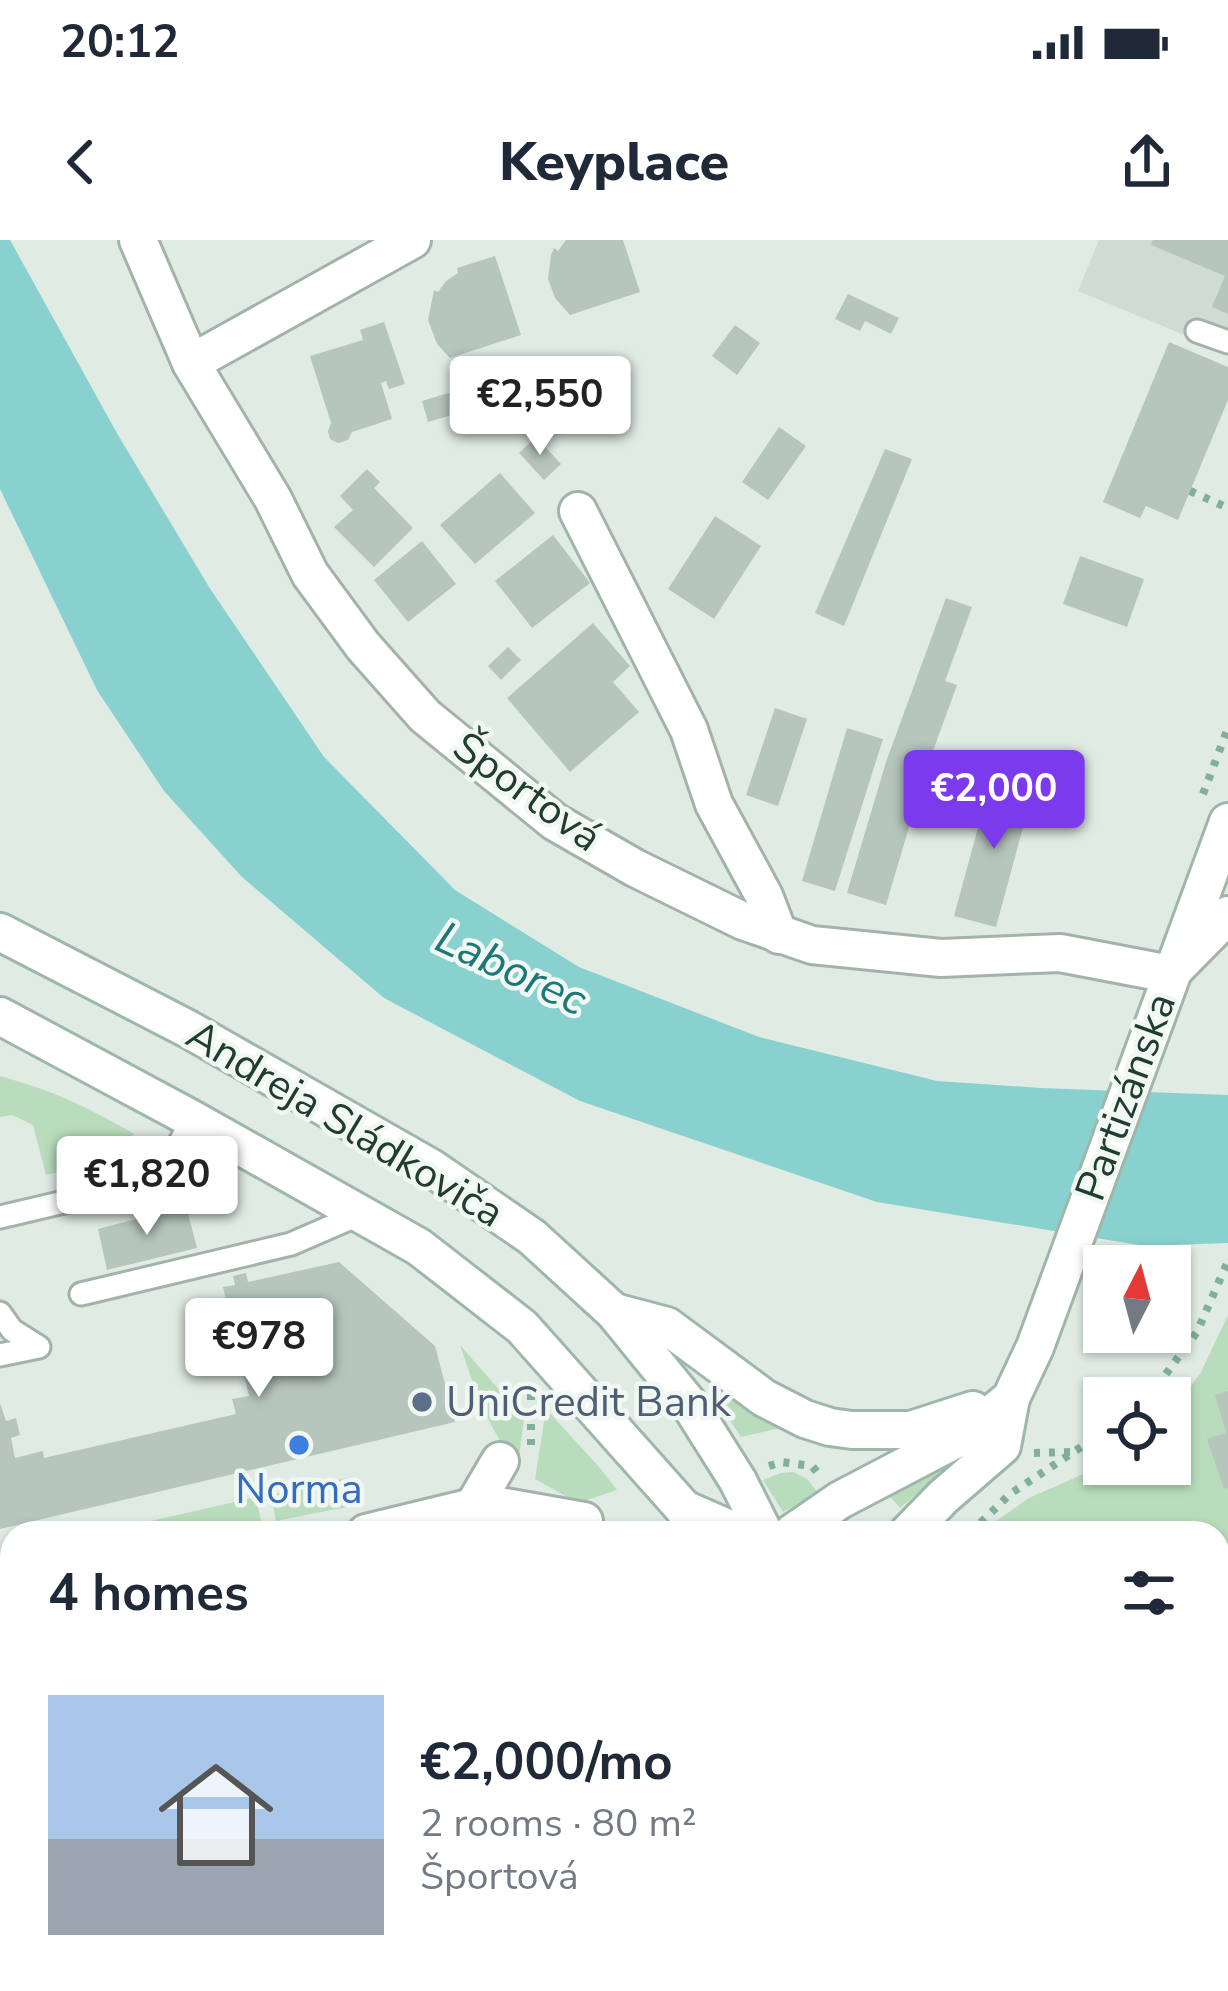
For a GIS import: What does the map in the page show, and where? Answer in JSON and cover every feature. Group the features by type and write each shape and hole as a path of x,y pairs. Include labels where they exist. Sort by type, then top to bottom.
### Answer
{"street":[{"name":"Športová","path":"138,240 191,363 273,499 310,574 363,646 425,716 555,822 635,868 812,946 941,958 1060,953 1170,974"},
{"path":"191,363 412,240"},
{"path":"578,511 689,730 714,804 764,896 779,935"},
{"name":"Partizánska","path":"809,1521 839,1500 970,1432 1011,1398 1035,1347 1228,822"},
{"path":"1170,974 1228,916"},
{"name":"Andreja Sládkoviča","path":"0,932 188,1029 433,1169 532,1237 614,1312 749,1476 761,1521"},
{"name":"Andreja Sládkoviča","path":"0,1016 419,1247 522,1327 675,1521"},
{"path":"614,1312 667,1326 764,1398 830,1426 911,1430 1011,1398 1002,1446 920,1521"},
{"path":"473,1507 500,1461"},
{"path":"415,1521 473,1507 505,1507 584,1521"}],"lane":[{"path":"1197,331 1228,342"},
{"path":"0,1217 153,1177 178,1148 192,1119"},
{"path":"81,1294 291,1244 360,1214"},
{"path":"0,1313 11,1330 39,1347 0,1355"}],"path":[{"path":"1190,491 1228,508"},
{"path":"1164,1377 1197,1332 1228,1261"},
{"path":"983,1521 1010,1495 1083,1447"},
{"path":"1021,1449 1037,1454 1076,1452"},
{"path":"749,1476 782,1462 812,1466 821,1477"}],"shaded area":[{"path":"1099,240 1228,240 1228,353 1078,291"}],"green space":[{"path":"0,1076 69,1100 134,1134 112,1158 46,1175 33,1125 12,1115 0,1117"},
{"path":"1228,1315 1228,1521 996,1521 1029,1498 1083,1474 1083,1485 1191,1485 1191,1386"},
{"path":"460,1345 524,1418 518,1465 490,1423"},
{"path":"717,1386 780,1428 741,1437 711,1391"},
{"path":"546,1409 617,1490 578,1503 535,1479"},
{"path":"936,1467 940,1474 900,1508 886,1492"},
{"path":"794,1472 818,1493 783,1512 763,1480"},
{"path":"351,1477 357,1505 276,1521 271,1495"},
{"path":"256,1497 261,1521 151,1521"}],"water":[{"name":"Laborec","path":"0,240 10,240 209,587 324,757 455,890 579,967 759,1037 937,1081 1228,1095 1228,1243 1139,1245 877,1202 580,1101 384,998 242,877 164,791 97,690 0,489"}],"building":[{"path":"566,240 623,240 640,292 570,315 555,298 548,279 554,248 558,251"},
{"path":"1153,240 1228,240 1228,314 1212,307 1225,276 1151,245"},
{"path":"495,256 521,335 450,358 437,344 428,320 434,290 438,292 458,273 457,268"},
{"path":"848,294 899,318 891,334 865,321 860,331 835,319"},
{"path":"384,322 405,384 389,389 386,381 381,383 392,419 352,432 348,440 338,443 330,439 331,423 310,356 363,340 360,330"},
{"path":"735,325 760,343 737,375 712,356"},
{"path":"1169,342 1228,367 1228,400 1178,520 1146,506 1140,518 1103,502"},
{"path":"452,392 458,413 428,422 422,401"},
{"path":"779,427 806,446 768,500 742,482"},
{"path":"536,437 561,464 544,480 519,453"},
{"path":"885,449 912,459 844,626 815,613"},
{"path":"367,469 380,482 374,488 413,528 374,567 334,527 353,510 340,496"},
{"path":"500,473 535,513 475,564 440,525"},
{"path":"715,516 761,546 714,619 668,589"},
{"path":"553,535 590,583 532,628 495,581"},
{"path":"422,541 456,584 408,622 374,580"},
{"path":"1080,556 1144,579 1127,627 1063,604"},
{"path":"946,598 972,607 945,681 957,685 886,905 847,893 886,762"},
{"path":"593,623 630,666 613,682 639,712 570,772 507,698"},
{"path":"508,647 521,660 501,680 488,666"},
{"path":"775,708 807,719 778,806 746,795"},
{"path":"847,728 883,739 835,891 802,881"},
{"path":"992,776 1034,787 996,927 954,916"},
{"path":"186,1206 197,1248 107,1270 98,1229"},
{"path":"339,1262 435,1346 455,1422 34,1521 0,1521 0,1403 6,1421 16,1418 20,1435 11,1438 15,1458 43,1451 44,1458 236,1414 232,1399 249,1396 223,1287 235,1285 233,1276 246,1273 248,1282"},
{"path":"1228,1391 1228,1488 1224,1489 1207,1439 1226,1433 1215,1395"}],"place":[{"name":"UniCredit Bank","path":"422,1402"},
{"name":"Norma","path":"299,1445"}]}
